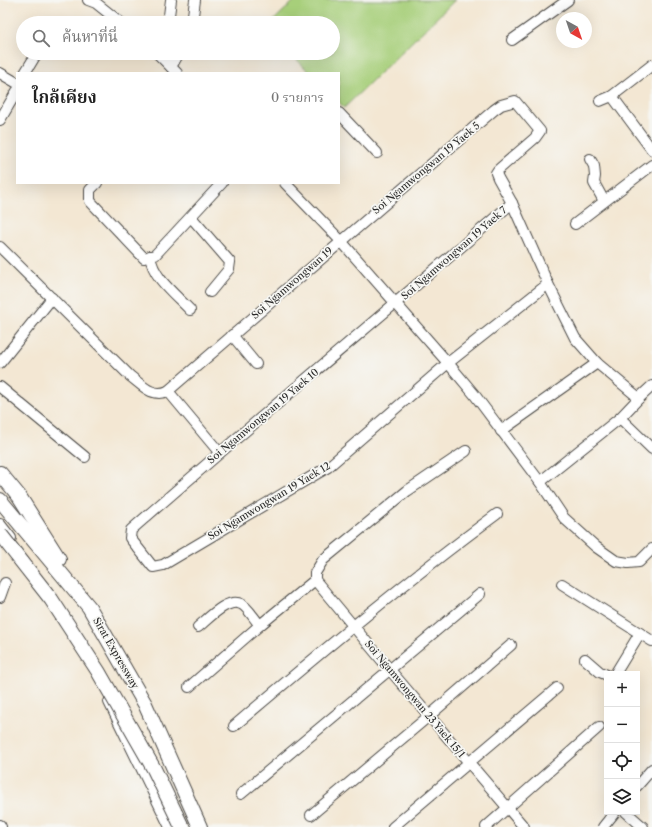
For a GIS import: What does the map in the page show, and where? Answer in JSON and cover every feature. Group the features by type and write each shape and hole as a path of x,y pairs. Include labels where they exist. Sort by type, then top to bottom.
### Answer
{"highway":[{"path":"0,473 19,496 90,607"},
{"name":"Sirat Expressway","path":"0,500 90,607 145,704 200,827"},
{"path":"0,534 51,599 98,671 154,769 182,827"}],"street":[{"path":"169,16 171,0"},
{"path":"193,16 195,0"},
{"path":"512,40 568,0"},
{"path":"94,1 112,16"},
{"path":"26,72 33,60"},
{"path":"164,60 174,70 177,60"},
{"path":"600,101 612,96 652,65"},
{"path":"0,73 16,81"},
{"path":"0,120 16,93"},
{"path":"612,96 652,150"},
{"name":"Soi Ngamwongwan 19 Yaek 5","path":"341,240 494,110 501,105 515,101 540,131 536,138 496,173 512,203"},
{"path":"340,114 377,153"},
{"path":"590,159 594,166 594,183 604,201"},
{"path":"575,224 652,165"},
{"path":"96,184 90,190 90,201 144,258 155,255 221,184"},
{"path":"286,184 341,240"},
{"path":"512,203 548,284 575,338 597,363 639,398"},
{"name":"Soi Ngamwongwan 19 Yaek 7","path":"396,304 512,203"},
{"path":"191,217 230,262 229,270 210,292"},
{"name":"Soi Ngamwongwan 19","path":"168,391 341,240 474,394 540,482 564,518 596,547 616,561 628,563 639,562 652,549"},
{"path":"0,247 130,376 151,392 160,394 168,391 219,452"},
{"path":"150,256 151,265 156,275 190,310"},
{"path":"448,363 548,284"},
{"path":"0,363 52,298"},
{"name":"Soi Ngamwongwan 19 Yaek 10","path":"131,530 219,452 396,304"},
{"path":"232,335 256,364"},
{"name":"Soi Ngamwongwan 19 Yaek 12","path":"131,530 130,538 153,567 163,565 328,467 448,363"},
{"path":"501,431 597,363"},
{"path":"540,482 620,418 652,386"},
{"path":"0,387 86,457"},
{"path":"620,418 652,449"},
{"path":"189,687 260,625 315,580 315,573 323,560 407,491 466,451"},
{"path":"234,726 353,625 457,543 497,514"},
{"path":"0,524 64,609 170,827"},
{"name":"Soi Ngamwongwan 23 Yaek 15/1","path":"315,580 524,827"},
{"path":"0,597 5,583"},
{"path":"562,584 652,641"},
{"path":"241,794 480,594"},
{"path":"198,627 228,603 236,602 242,604 260,625"},
{"path":"618,671 640,633"},
{"path":"311,814 512,645"},
{"path":"584,659 600,672 604,673"},
{"path":"394,827 557,688"},
{"path":"486,827 600,727"},
{"path":"640,783 652,769"},
{"path":"603,827 613,815"},
{"path":"629,815 643,827"}],"green space":[{"path":"295,0 455,0 344,108 340,103 340,72 309,72 297,60 340,60 340,16 278,16"}]}
